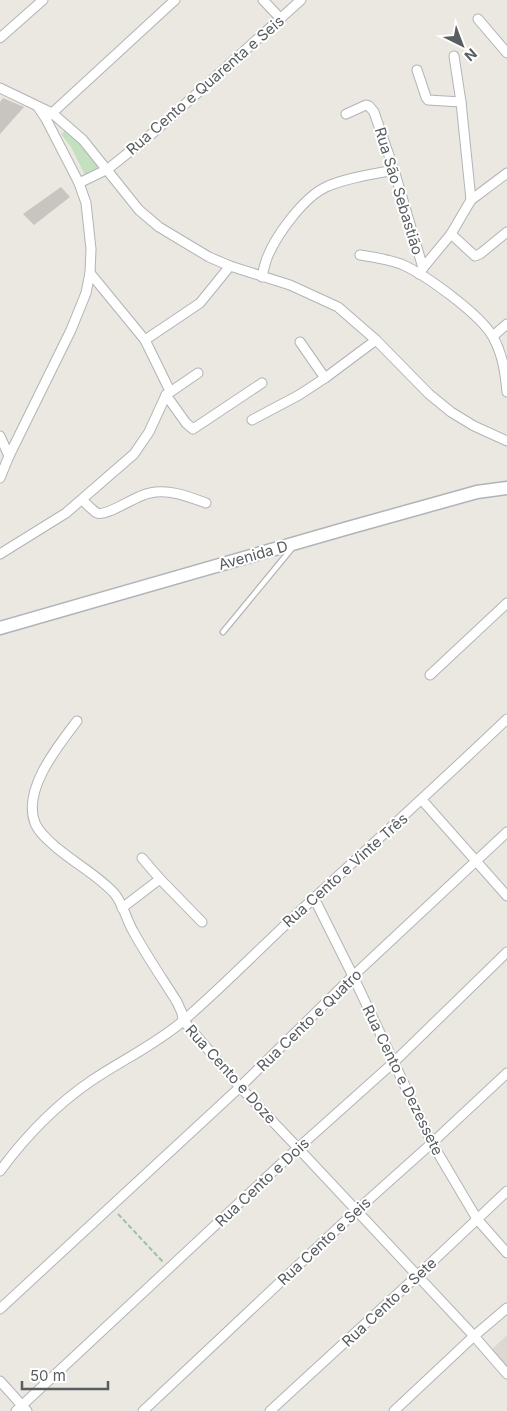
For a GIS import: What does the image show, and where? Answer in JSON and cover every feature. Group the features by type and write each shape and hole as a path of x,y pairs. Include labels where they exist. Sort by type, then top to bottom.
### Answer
{"main road":[{"name":"Avenida D","path":"0,628 89,601 477,492 507,488"}],"street":[{"path":"0,38 43,0"},
{"path":"263,0 281,19"},
{"name":"Rua Cento e Quarenta e Seis","path":"79,183 108,170 154,132 301,0"},
{"path":"49,116 171,2"},
{"path":"478,18 507,53"},
{"path":"454,56 461,102 471,200"},
{"path":"417,70 428,100 461,102"},
{"path":"1,91 37,106 84,140 139,210 159,227 209,257 230,266 290,285 338,307 376,340 429,394 451,412 474,426 507,441"},
{"name":"Rua São Sebastião","path":"346,114 366,106 371,108 394,170 421,271"},
{"path":"0,478 71,330 86,293 90,273 89,225 86,203 49,116"},
{"path":"262,277 267,258 275,242 286,226 315,193 334,184 394,170"},
{"path":"421,271 451,234 471,200 507,173"},
{"path":"451,234 475,256 507,232"},
{"path":"360,255 382,259 421,271 465,306 492,336 506,367 507,392"},
{"path":"144,340 200,303 230,266"},
{"path":"90,273 144,340 168,393 186,423 193,429 262,383"},
{"path":"492,336 507,324"},
{"path":"252,420 299,395 376,340"},
{"path":"300,342 325,378"},
{"path":"0,554 66,512 134,454 149,432 168,393 198,373"},
{"path":"0,436 9,456"},
{"path":"82,500 97,513 104,514 135,497 157,492 180,494 206,504"},
{"path":"430,675 507,603"},
{"name":"Rua Cento e Vinte Três","path":"0,1171 29,1135 74,1094 150,1045 183,1020 507,719"},
{"name":"Rua Cento e Doze","path":"77,721 58,746 38,782 32,810 39,831 58,849 93,874 114,894 132,930 177,1002 183,1020 240,1087 474,1336 507,1374"},
{"path":"422,800 507,896"},
{"name":"Rua Cento e Quatro","path":"0,1309 240,1087 353,976 507,832"},
{"path":"142,858 202,922"},
{"path":"122,908 160,879"},
{"name":"Rua Cento e Dezessete","path":"314,898 432,1143 477,1219 507,1253"},
{"name":"Rua Cento e Dois","path":"22,1409 169,1268 393,1063 507,952"},
{"name":"Rua Cento e Seis","path":"143,1411 356,1211 507,1073"},
{"name":"Rua Cento e Sete","path":"270,1411 418,1276 507,1191"},
{"path":"394,1411 474,1336 507,1308"},
{"path":"0,1381 22,1409"}],"lane":[{"path":"223,632 297,542"}],"path":[{"path":"112,1207 169,1268"}],"shaded area":[{"path":"507,1335 507,1368 490,1351"}],"green space":[{"path":"66,130 101,167 85,175 71,147 61,134"}],"building":[{"path":"3,98 24,107 0,134 0,102"},
{"path":"61,187 70,197 34,225 23,214"}]}
